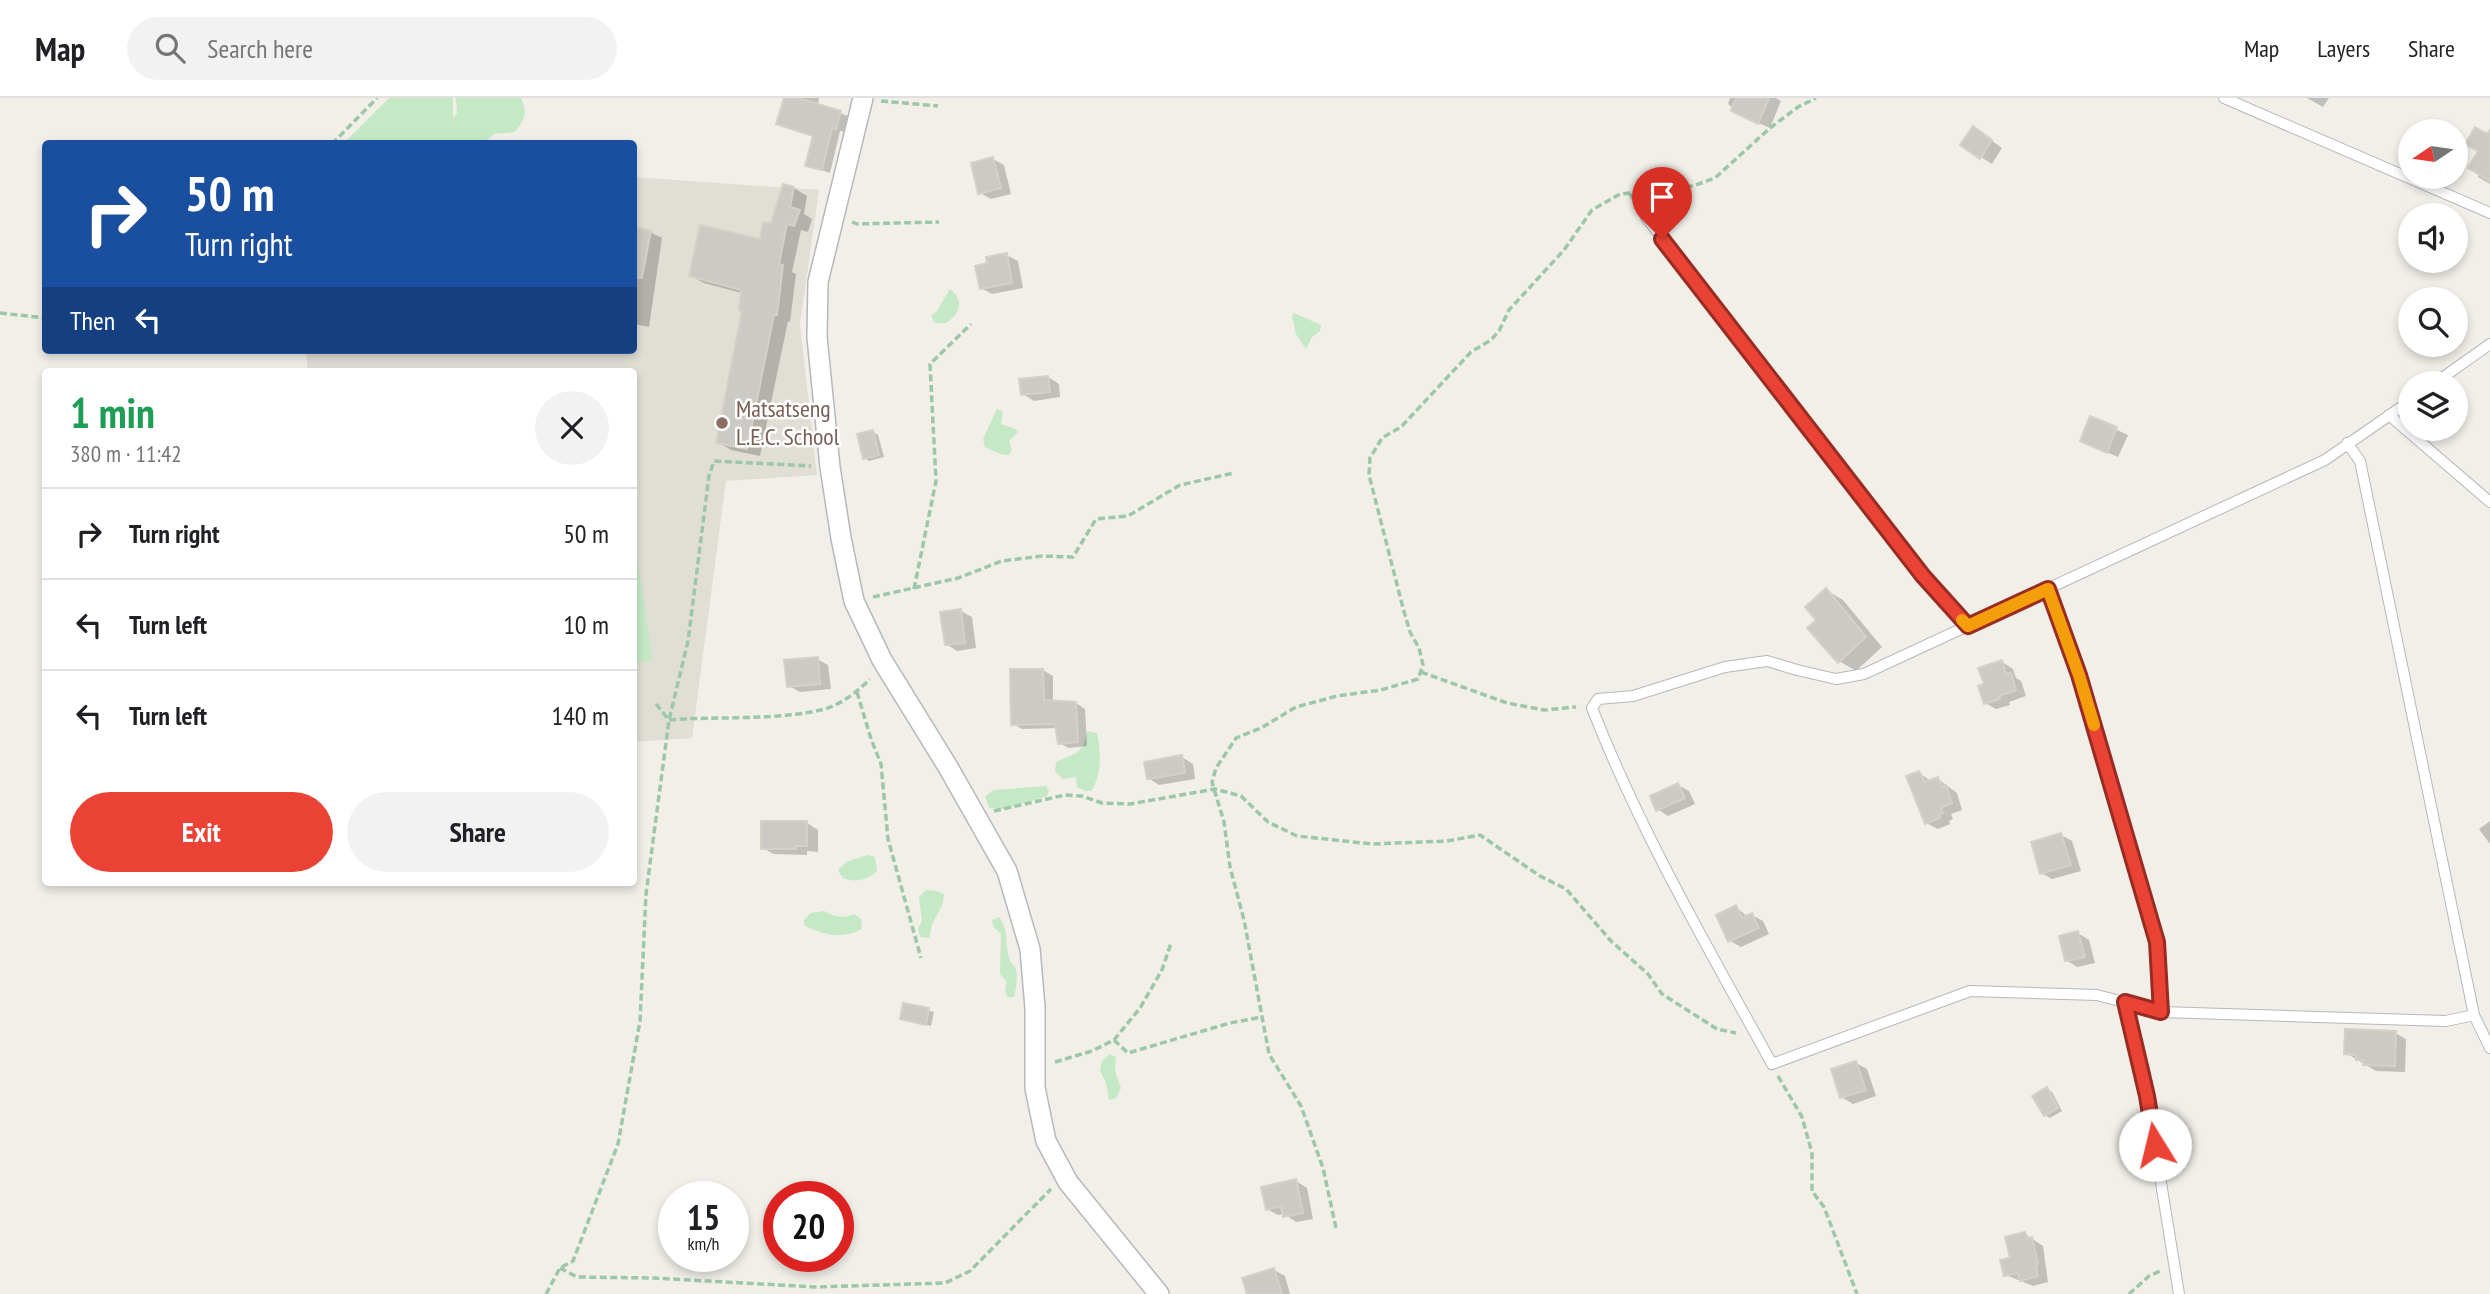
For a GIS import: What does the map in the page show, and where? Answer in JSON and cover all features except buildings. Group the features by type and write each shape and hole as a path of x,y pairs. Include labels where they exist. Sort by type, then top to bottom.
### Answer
{"street":[{"path":"869,99 818,282 817,337 830,467 854,601 882,660 1007,871 1030,949 1035,1008 1035,1088 1046,1141 1065,1174 1159,1294"}],"lane":[{"path":"2224,98 2490,213"},
{"path":"1646,217 1923,576 1968,626"},
{"path":"2452,371 2490,344"},
{"path":"2398,409 2325,460 1864,674 1836,679 1767,661 1725,667 1633,696 1598,699 1592,708 1612,759 1699,930 1772,1065 1970,991 2097,995 2161,1012 2446,1021 2474,1015"},
{"path":"2389,415 2490,502"},
{"path":"2347,443 2360,461 2474,1015 2490,1048"},
{"path":"2048,589 2079,675 2157,942 2161,1012"},
{"path":"2125,1002 2147,1096 2179,1294"}],"path":[{"path":"335,140 377,98"},
{"path":"1336,1228 1322,1168 1301,1106 1269,1054 1216,789 1212,782 1216,768 1236,738 1296,708 1337,696 1369,692 1418,679 1423,665 1419,648 1410,632 1368,475 1370,458 1382,438 1401,426 1471,352 1492,340 1509,310 1564,250 1592,209 1620,194 1693,186 1715,178 1770,128 1798,107 1816,98"},
{"path":"869,99 896,104 938,106"},
{"path":"835,214 857,225 939,222"},
{"path":"0,313 42,317"},
{"path":"914,589 936,481 930,364 971,324"},
{"path":"546,1294 560,1268 573,1261 618,1144 640,1021 646,894 668,720 688,641 709,476 714,461 830,467"},
{"path":"854,601 958,578 1002,561 1042,556 1073,557 1096,519 1128,516 1180,485 1234,473"},
{"path":"668,720 715,716 747,718 827,708 857,692 877,673 882,660"},
{"path":"1420,672 1507,703 1544,710 1592,708"},
{"path":"857,692 881,764 888,839 921,958"},
{"path":"656,704 668,720"},
{"path":"975,815 1065,795 1130,804 1216,789 1241,796 1268,822 1297,836 1372,845 1447,841 1480,835 1540,876 1566,889 1611,941 1648,974 1662,994 1717,1029 1738,1033 1754,1031"},
{"path":"1035,1067 1092,1051 1114,1040 1140,1008 1163,970 1171,943"},
{"path":"1114,1040 1128,1052 1230,1023 1262,1017"},
{"path":"1772,1065 1802,1117 1812,1153 1812,1191 1824,1207 1857,1294"},
{"path":"560,1268 577,1277 653,1278 816,1287 944,1283 970,1271 1065,1174"},
{"path":"2129,1294 2149,1276 2175,1266"}],"shaded area":[{"name":"Matsatseng L.E.C. School","path":"637,177 819,190 800,324 817,475 726,481 692,738 637,742 637,368 308,368 306,354 637,354"}],"green space":[{"path":"389,98 453,98 453,118 457,113 456,98 521,98 524,108 524,116 515,132 494,134 487,140 347,140"},
{"path":"950,289 958,298 959,307 955,316 946,323 935,323 931,316"},
{"path":"1294,313 1321,325 1320,331 1312,337 1306,349 1296,334 1292,316"},
{"path":"997,409 1003,411 1001,424 1018,432 1009,441 1012,450 1009,455 985,447 983,439"},
{"path":"637,557 653,660 637,663"},
{"path":"1087,731 1097,733 1099,747 1099,771 1091,791 1077,787 1076,777 1063,779 1055,772 1056,762 1080,749"},
{"path":"1046,786 1049,791 1047,796 1005,809 989,808 985,796 994,790"},
{"path":"868,855 875,857 877,871 861,880 843,878 838,870 848,861"},
{"path":"926,890 944,894 930,938 920,937 918,928 922,921 919,897"},
{"path":"824,911 839,917 854,914 861,919 862,929 832,935 804,925 804,920 811,913"},
{"path":"999,917 1005,928 1010,960 1017,972 1014,997 1007,997 1007,982 1000,974 1001,934 993,926 992,920"},
{"path":"1109,1054 1116,1057 1115,1071 1121,1088 1116,1098 1109,1100 1106,1083 1100,1071 1102,1061"}],"slow traffic":[{"path":"1962,620 1968,626 2048,589 2094,725"}],"place":[{"name":"Matsatseng L.E.C. School","path":"722,423"}],"route":[{"path":"1662,239 1923,576 1968,626 2048,589 2079,675 2157,942 2161,1012 2125,1002 2147,1096 2155,1145"}]}
